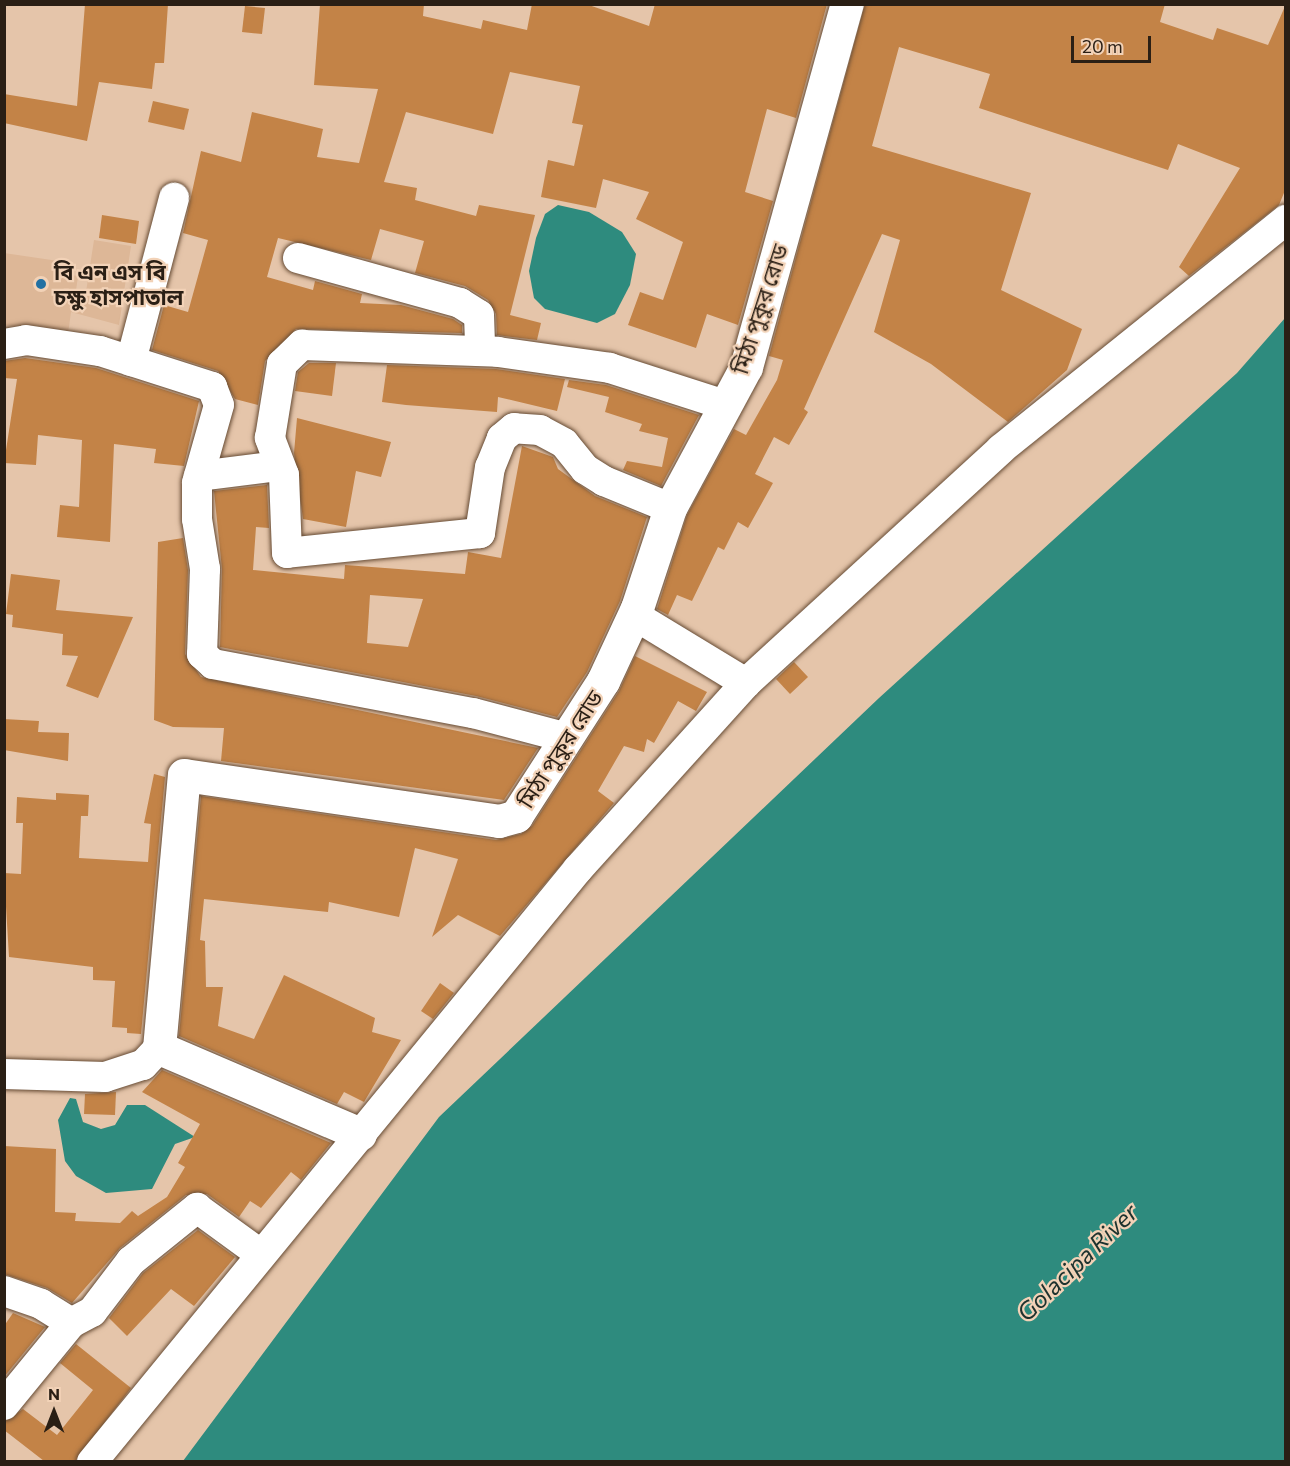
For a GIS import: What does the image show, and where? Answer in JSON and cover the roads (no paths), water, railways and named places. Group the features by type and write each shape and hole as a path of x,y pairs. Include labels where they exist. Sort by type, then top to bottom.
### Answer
{"street":[{"name":"মিঠা পুকুর রোড","path":"159,1048 184,775 499,821 516,816 564,737 603,681 634,615 670,508 722,404 746,367 847,4"},
{"path":"131,361 174,198"},
{"path":"92,1461 578,868 746,683 1001,449 1286,220"},
{"path":"298,258 460,303 479,315 480,351"},
{"path":"4,344 26,340 131,361 212,387 219,405 199,476 197,519 205,569 202,654 213,664 473,713 564,737"},
{"path":"670,508 604,481 585,469 564,443 540,430 514,428 502,438 490,467 480,533 287,553 284,475 278,465 270,438 282,364 302,345 480,351 610,368 722,404"},
{"path":"199,476 278,465"},
{"path":"634,615 746,683"},
{"path":"4,1074 105,1077 143,1065 159,1048 360,1134"},
{"path":"4,1405 71,1323 92,1312 131,1261 197,1208 260,1254"},
{"path":"4,1291 41,1304 71,1323"}],"water":[{"path":"558,205 589,212 622,232 636,254 630,285 615,314 597,323 545,309 534,298 529,271 536,238 545,214"},
{"name":"Golacipa River","path":"1285,318 1285,1461 183,1461 439,1117 879,698 1237,373"},
{"path":"70,1098 76,1099 83,1122 101,1129 115,1125 127,1105 145,1105 195,1137 175,1144 152,1189 106,1193 76,1176 65,1161 58,1120"}],"place":[{"name":"বি এন এস বি চক্ষু হাসপাতাল","path":"41,284"}]}
